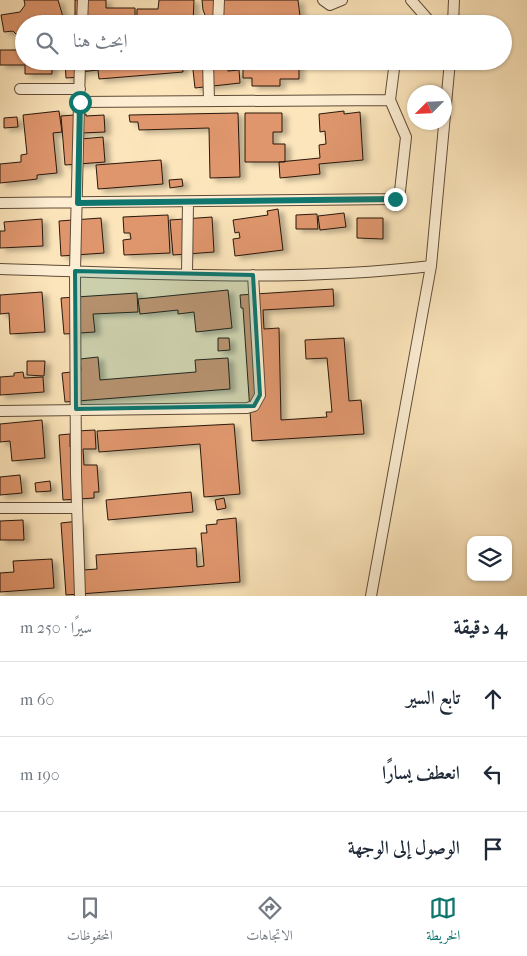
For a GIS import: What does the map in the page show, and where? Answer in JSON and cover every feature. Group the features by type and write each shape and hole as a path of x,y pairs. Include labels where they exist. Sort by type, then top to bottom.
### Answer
{"street":[{"path":"82,15 83,0"},
{"path":"218,15 219,0"},
{"path":"323,0 330,5 342,0"},
{"path":"411,0 424,15"},
{"path":"453,15 454,0"},
{"path":"80,70 78,203 74,271 80,596"},
{"path":"208,70 209,102"},
{"path":"0,203 395,199 400,191 406,137 403,126 390,100 394,70"},
{"path":"370,596 431,266 449,70"},
{"path":"20,89 80,89"},
{"path":"80,102 390,100"},
{"path":"187,274 188,202"},
{"path":"0,269 254,275 382,272 431,266"},
{"path":"0,411 247,408 254,406 260,395 254,275"},
{"path":"0,508 77,508"}],"highlighted area":[{"path":"75,271 253,275 260,395 254,406 76,409"}],"building":[{"path":"24,0 58,0 62,15 15,15 15,33 13,31 4,32 1,15 20,12 25,5"},
{"path":"75,0 106,0 106,8 135,8 135,15 75,15"},
{"path":"159,0 194,0 193,15 137,15 137,9 158,9"},
{"path":"202,0 298,0 300,15 205,15"},
{"path":"0,50 15,50 15,65 0,65"},
{"path":"25,70 52,70 52,74 25,74"},
{"path":"66,70 98,70 80,72 80,77 66,78"},
{"path":"98,70 183,70 183,72 99,79"},
{"path":"193,70 239,70 240,83 195,88"},
{"path":"243,70 299,70 299,79 280,79 280,86 252,86 252,78 243,78"},
{"path":"59,111 62,132 53,133 57,173 37,175 37,179 0,183 0,164 21,162 21,155 27,154 23,115"},
{"path":"344,111 344,114 360,112 363,160 319,164 320,174 280,178 279,162 320,158 319,145 326,144 325,131 320,132 319,114"},
{"path":"238,113 240,177 210,178 209,128 139,130 138,122 130,122 129,115"},
{"path":"245,113 282,113 282,132 273,132 273,144 285,144 285,162 245,162"},
{"path":"86,114 86,116 104,115 105,132 81,133 81,139 103,137 105,162 65,165 61,116"},
{"path":"17,117 18,127 4,128 4,118"},
{"path":"161,160 163,184 98,189 96,165"},
{"path":"182,179 183,186 170,188 169,180"},
{"path":"278,209 283,250 235,256 233,239 240,238 239,232 235,233 233,220 268,215 267,211"},
{"path":"344,213 346,227 320,230 318,216"},
{"path":"317,214 318,229 296,229 296,215"},
{"path":"168,215 170,253 124,255 123,240 131,239 130,233 124,233 123,217"},
{"path":"212,217 214,252 173,255 170,220"},
{"path":"101,218 104,253 61,256 59,221"},
{"path":"357,218 383,218 383,239 357,238"},
{"path":"42,219 43,246 0,248 0,231 5,231 4,222"},
{"path":"333,289 334,306 263,310 264,329 279,328 281,420 327,417 326,412 332,412 327,358 306,359 305,340 344,338 349,401 361,400 364,434 252,441 243,308 241,308 240,295"},
{"path":"228,290 232,328 196,332 194,312 178,314 178,310 140,314 138,299"},
{"path":"42,292 45,332 10,334 9,313 0,314 0,295"},
{"path":"137,293 138,312 93,314 95,332 64,334 61,298"},
{"path":"218,338 229,338 230,350 218,351"},
{"path":"98,357 100,380 196,372 195,360 228,358 230,389 65,402 62,373 81,371 80,359"},
{"path":"27,361 45,361 44,376 27,375"},
{"path":"23,372 24,378 43,377 44,392 0,395 0,377 14,376 14,373"},
{"path":"42,420 45,458 12,461 10,441 0,442 0,424"},
{"path":"234,424 240,494 204,497 200,444 99,452 97,431"},
{"path":"95,430 96,449 83,449 84,465 97,465 99,492 94,492 94,498 63,500 59,435 70,434 70,447 78,447 77,431"},
{"path":"20,475 22,493 0,495 0,477"},
{"path":"50,481 51,491 36,492 35,483"},
{"path":"191,492 193,512 108,520 106,500"},
{"path":"224,498 226,508 217,510 215,500"},
{"path":"236,518 240,582 66,595 61,523 79,521 83,570 97,569 96,555 196,548 197,567 204,566 201,533 207,533 206,525 217,524 217,520"},
{"path":"23,520 24,540 0,540 0,521"},
{"path":"52,559 54,588 0,592 0,573 14,572 13,561"}],"route":[{"path":"80,102 78,203 395,199"}]}
